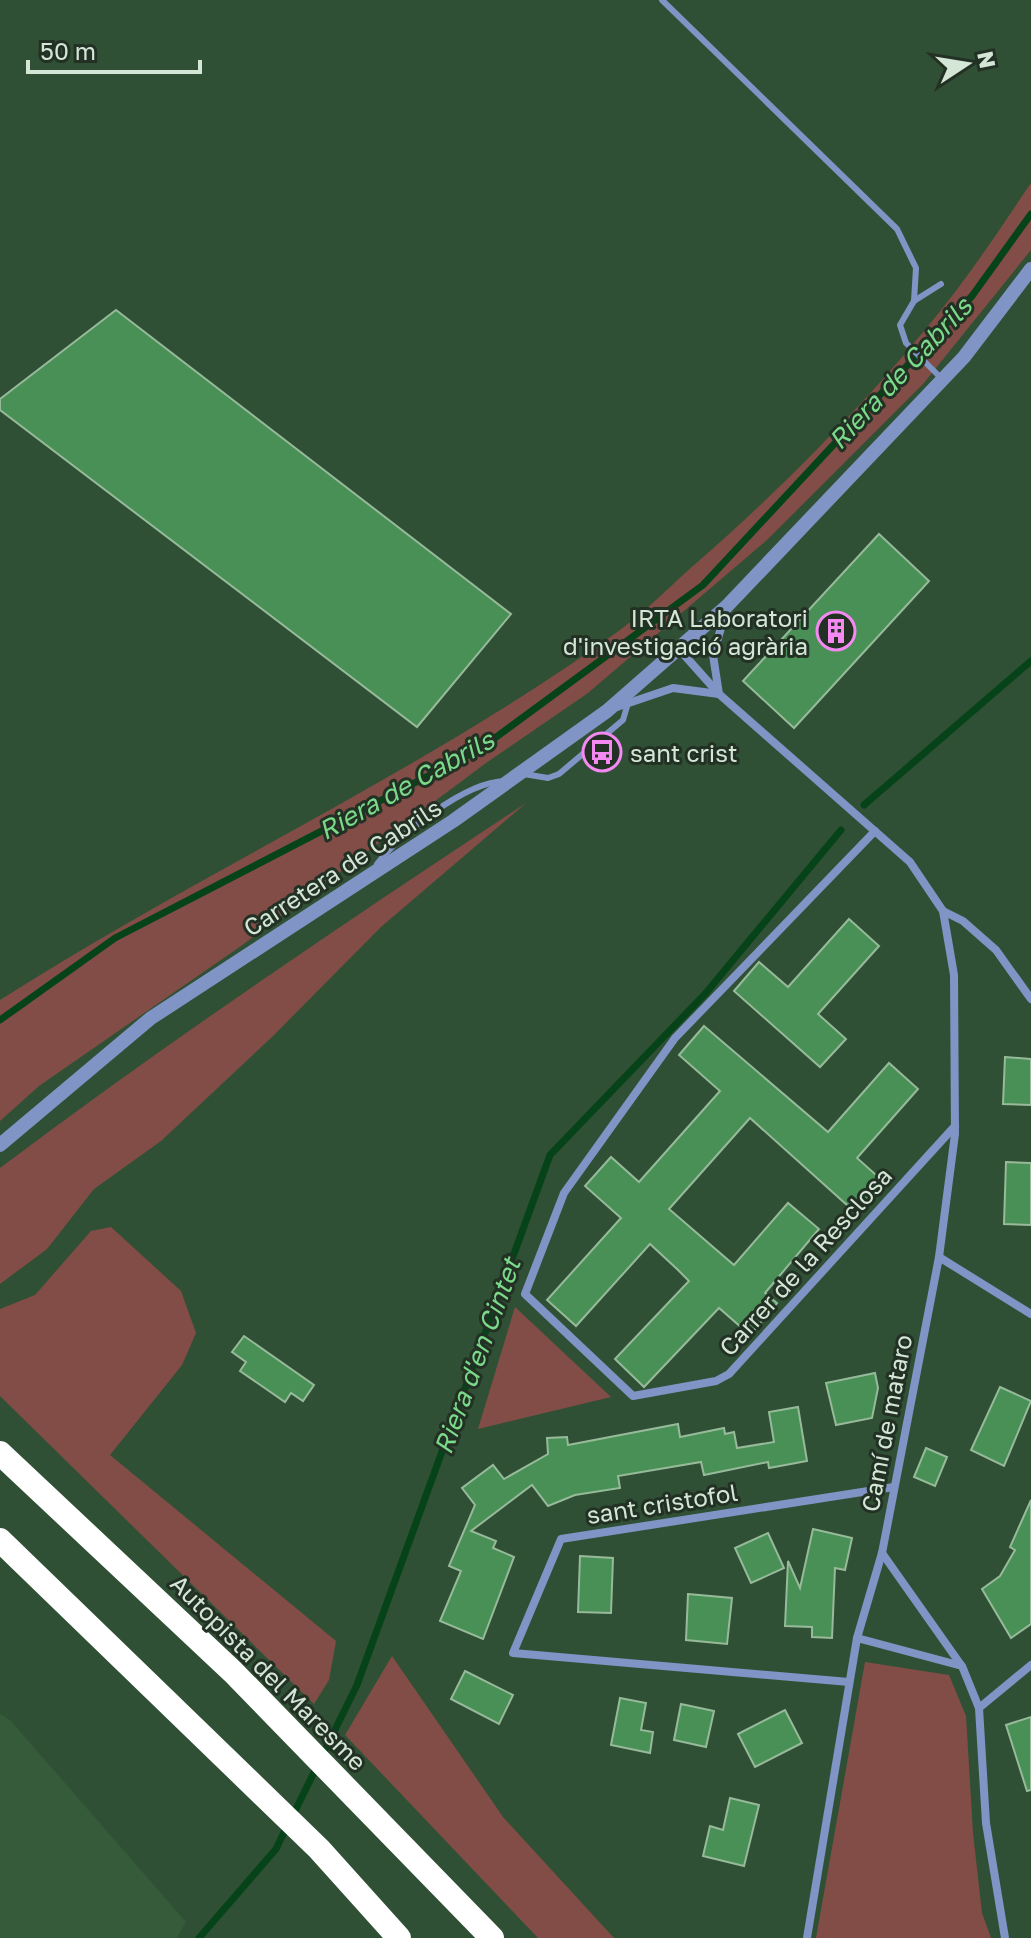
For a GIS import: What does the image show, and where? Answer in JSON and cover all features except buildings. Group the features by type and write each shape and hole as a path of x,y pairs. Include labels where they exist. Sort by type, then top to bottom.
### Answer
{"highway":[{"name":"Autopista del Maresme","path":"0,1453 233,1672 492,1938"},
{"path":"0,1540 319,1849 399,1938"}],"street":[{"name":"Carretera de Cabrils","path":"0,1145 151,1018 516,777 628,698 678,648 727,606 942,380 1031,269"},
{"path":"719,694 713,655 727,606"},
{"path":"678,648 719,694 910,862 943,911 963,921 996,950 1031,999"},
{"path":"628,698 673,688 719,694"},
{"name":"Carrer de la Resclosa","path":"875,831 675,1038 564,1193 525,1294 633,1396 716,1381 729,1374 955,1126"},
{"name":"Camí de mataro","path":"807,1938 857,1638 882,1553 939,1257 955,1126 954,975 943,911"},
{"path":"939,1257 1031,1314"},
{"name":"sant cristofol","path":"849,1682 513,1653 561,1539 894,1487"},
{"path":"882,1553 962,1666 979,1708 986,1823 1005,1938"},
{"path":"857,1638 962,1666"},
{"path":"979,1708 1031,1665"}],"lane":[{"path":"662,0 897,229 916,268 914,301 900,325 906,343 942,380"},
{"path":"914,301 941,284"},
{"path":"516,777 548,778 559,774 623,720 628,698"}],"shaded area":[{"path":"1031,183 1031,250 923,384 767,540 588,693 486,763 241,946 39,1086 0,1121 0,1000 469,729 631,622 768,497 836,430 901,359 958,288"},
{"path":"526,803 381,927 273,1036 161,1141 94,1189 47,1249 0,1284 0,1168 326,936"},
{"path":"111,1227 181,1291 196,1333 182,1365 110,1455 336,1641 329,1680 314,1704 0,1396 0,1309 35,1295 91,1231"},
{"path":"515,1307 611,1397 478,1429"},
{"path":"392,1656 503,1817 614,1938 538,1938 345,1735"},
{"path":"865,1662 949,1675 966,1716 973,1833 982,1913 991,1938 816,1938"},
{"path":"0,1714 10,1720 186,1922 177,1938 0,1938"}],"waterway":[{"name":"Riera de Cabrils","path":"0,1020 115,938 480,749 703,585 972,296 1031,214"},
{"name":"Riera d'en Cintet","path":"864,805 1031,661"},
{"name":"Riera d'en Cintet","path":"293,1815 357,1685 550,1155 705,994 841,830"},
{"name":"Riera d'en Cintet","path":"199,1938 276,1849 287,1826"}],"place":[{"name":"IRTA Laboratori d'investigació agrària","path":"836,631"},
{"name":"sant crist","path":"602,752"}]}
